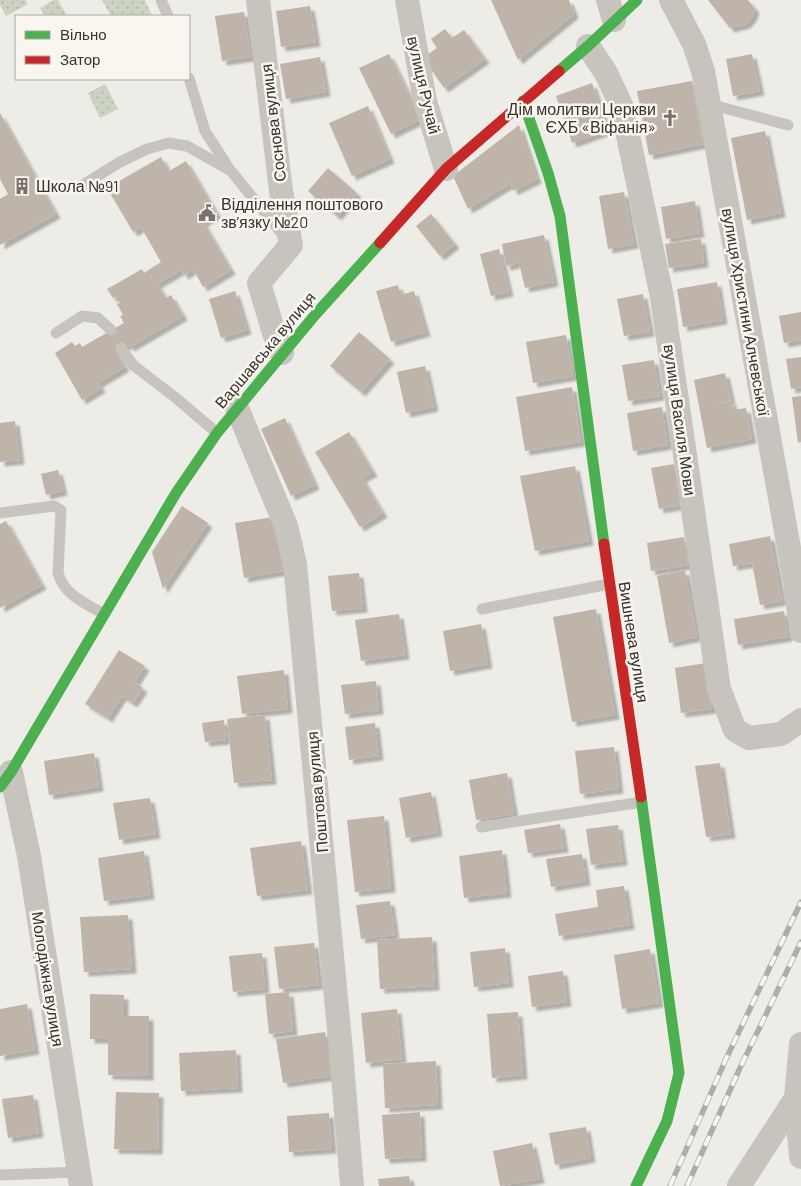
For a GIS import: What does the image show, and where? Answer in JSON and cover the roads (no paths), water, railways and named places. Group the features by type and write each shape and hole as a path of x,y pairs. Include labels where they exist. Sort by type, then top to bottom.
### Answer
{"street":[{"name":"Соснова вулиця","path":"258,0 281,191 291,245"},
{"name":"вулиця Ручай","path":"407,0 425,101 446,168"},
{"name":"Варшавська вулиця","path":"6,779 176,492 237,408 282,353 446,168 588,46 611,10 637,0"},
{"name":"вулиця Христини Алчевської","path":"671,0 694,44 703,71 796,587 801,631"},
{"name":"вулиця Василя Мови","path":"588,46 606,74 622,107 662,296 719,689 735,730 749,738 781,734 801,720"},
{"name":"Вишнева вулиця","path":"523,100 548,173 560,216 609,584 680,1073 667,1121 636,1186"},
{"path":"282,353 259,283 291,245"},
{"name":"Поштова вулиця","path":"237,408 286,526 295,564 352,1186"},
{"name":"Молодіжна вулиця","path":"6,779 29,856 80,1179"},
{"path":"801,1044 796,1098 801,1157"},
{"path":"739,1186 796,1098"}],"lane":[{"path":"161,0 168,15"},
{"path":"190,80 205,130 231,171 291,245"},
{"path":"709,104 788,125"},
{"path":"82,185 146,149 169,143 187,146 231,171"},
{"path":"56,333 82,316 98,318 111,330"},
{"path":"121,348 133,365 217,433"},
{"path":"0,513 54,506 61,510 58,573 60,582 72,595 104,614"},
{"path":"482,609 609,584"},
{"path":"481,827 642,802"},
{"path":"0,1174 80,1179"}],"railway":[{"path":"670,1186 726,1059 801,902"},
{"path":"687,1186 740,1068 801,942"}],"place":[{"name":"Дім молитви Церкви ЄХБ «Віфанія»","path":"670,118"},
{"name":"Школа №91","path":"22,186"},
{"name":"Відділення поштового зв’язку №20","path":"207,213"}]}
